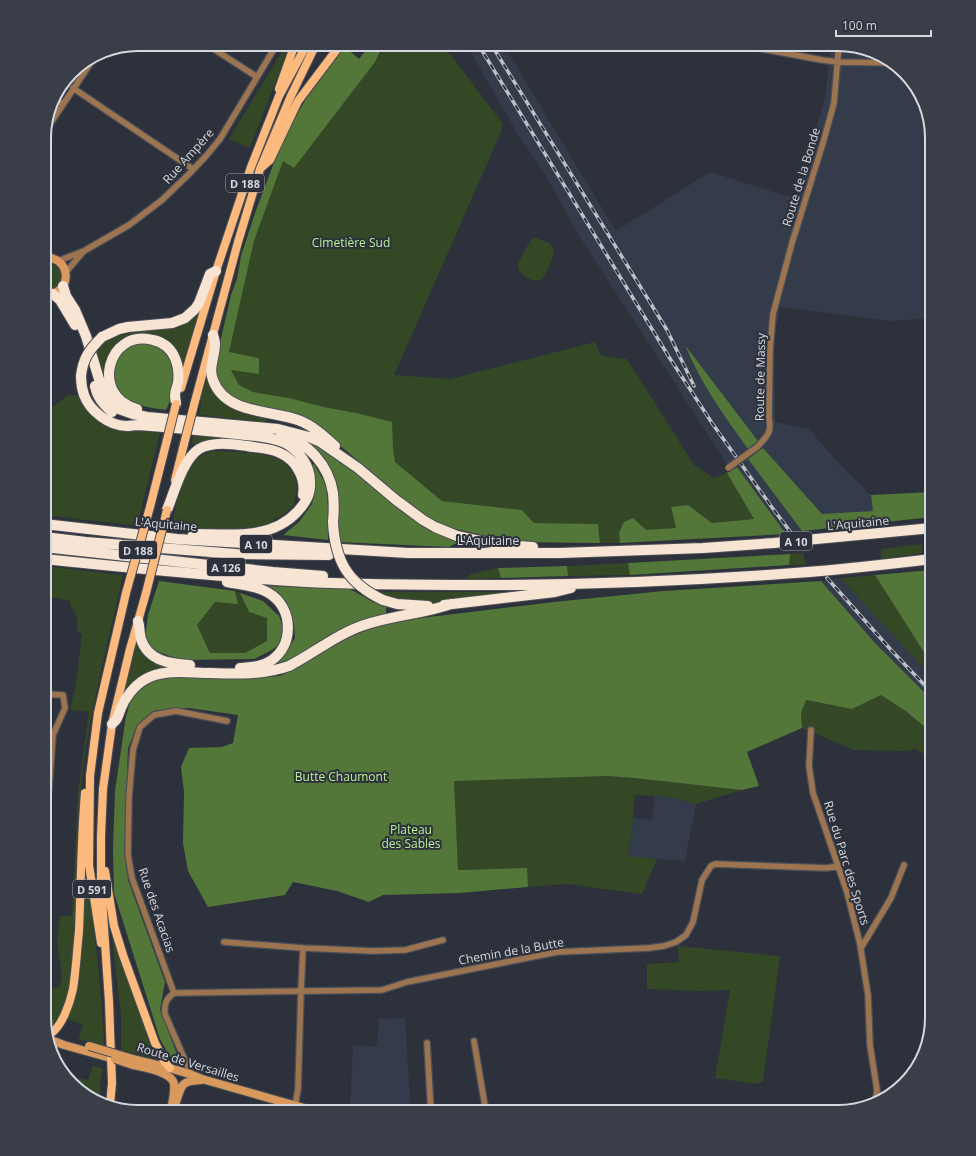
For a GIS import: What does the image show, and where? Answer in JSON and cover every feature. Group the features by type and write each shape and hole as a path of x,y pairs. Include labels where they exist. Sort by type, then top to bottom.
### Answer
{"highway":[{"path":"136,424 127,426 110,422 98,414 88,403 84,394 81,376 82,367 89,350 102,337 119,329 172,324 185,318 199,303 210,274 216,271"},
{"path":"63,286 66,296 75,310 86,336 102,389 109,400 119,410 147,417 278,429 309,437 319,441 358,468 396,500 435,527 457,536 480,541 506,545 543,547 560,553"},
{"path":"51,295 57,297 67,311 82,340 96,392 102,403 120,418 136,424 245,435 275,440 285,443 296,450 308,469 310,490 308,498 304,504 293,517 276,527 265,531 252,534 181,534 135,531 126,534"},
{"path":"213,335 215,345 211,372 213,380 221,394 228,400 245,408 299,420 322,435 350,459 358,468"},
{"path":"176,404 175,395 179,373 174,355 169,349 158,341 151,339 142,338 126,342 115,353 109,368 110,387 113,392 129,407 164,413 177,419"},
{"path":"245,435 250,433 287,437 298,442 314,454 327,473 331,482 334,506 334,540 345,570 357,584 366,591 383,600 414,606 436,606 554,592 584,584"},
{"path":"167,510 186,464 192,456 200,449 212,445 222,444 271,450 280,453 295,464 300,472 303,483 303,493 299,510"},
{"name":"L'Aquitaine","path":"51,525 177,539 385,552 560,553 703,548 925,529"},
{"name":"A 126","path":"51,538 236,554 357,555 385,552"},
{"name":"A 126","path":"51,548 266,571 374,580 409,585"},
{"path":"51,560 200,574 308,582 409,585 584,584 781,574 925,560"},
{"path":"138,621 142,640 147,651 155,658 162,661 180,665 238,668 265,664 273,659 284,645 288,632 286,612 280,603 273,596 256,588 217,580 200,574"},
{"path":"112,724 117,720 121,707 135,686 155,675 178,671 254,674 279,670 289,666 345,634 363,626 382,620 451,604"}],"main road":[{"path":"279,96 280,86 293,51"},
{"name":"D 188","path":"126,593 150,508 176,404 216,271 251,167 279,96 303,51"},
{"name":"D 188","path":"146,593 204,364 260,169 273,136 313,51"},
{"path":"260,169 270,160 298,101 336,51"},
{"path":"51,258 58,261 66,272 66,279 63,286 57,292 51,294"},
{"name":"D 591","path":"109,1002 89,865 90,776 98,713 126,593"},
{"name":"D 591","path":"110,1100 112,1083 109,1002 101,883 103,789 112,724 130,649 146,593"},
{"path":"53,1032 57,1028 65,1013 72,990 77,960 81,899 83,815 86,782 90,776"},
{"path":"102,846 114,926 155,1042 164,1061 170,1068"},
{"name":"Route de Versailles","path":"54,1040 133,1062"},
{"name":"Route de Versailles","path":"89,1049 107,1057 170,1068 191,1074 202,1080 291,1105"},
{"path":"133,1062 165,1074 172,1080 174,1083 173,1105"},
{"path":"175,1105 180,1090 185,1082 189,1080 202,1080"}],"street":[{"path":"217,51 257,77"},
{"name":"Rue Ampère","path":"58,261 84,251 106,239 144,214 162,200 206,156 220,139 273,51"},
{"path":"774,51 838,62 881,63"},
{"name":"Route de la Bonde","path":"773,314 786,263 834,103 839,51"},
{"path":"54,118 87,68"},
{"path":"74,88 193,169"},
{"path":"60,102 63,104"},
{"name":"Rue Ampère","path":"66,272 84,251"},
{"name":"Route de Massy","path":"728,468 757,447 767,436 771,427 769,418 770,350 773,314"},
{"path":"51,694 63,695 65,708 53,735 51,754"},
{"name":"Rue des Acacias","path":"174,993 132,878 128,855 129,797 133,750 140,727 154,715 176,711 228,721"},
{"name":"Rue du Parc des Sports","path":"811,730 809,766 813,794 847,892 860,948 868,995 870,1045 877,1090 876,1095"},
{"name":"Chemin de la Butte","path":"301,991 353,992 382,990 407,982 557,952 664,946 676,942 686,935 693,922 702,880 711,866 715,864 827,868 838,866"},
{"path":"860,948 891,898 904,865"},
{"path":"224,942 303,948 373,951 405,950 443,940"},
{"path":"295,1105 298,1089 303,948"},
{"path":"191,1074 165,1014 164,1006 167,999 174,993 301,991"},
{"path":"474,1041 485,1105"},
{"path":"427,1043 431,1105"},
{"path":"877,1090 879,1094"}],"shaded area":[{"path":"470,51 507,51 616,231 710,172 790,197 797,194 803,174 808,174 815,149 811,146 825,98 830,51 849,52 871,58 886,66 907,85 920,110 925,133 925,318 889,321 780,307 774,340 775,422 809,429 840,465 871,495 874,511 824,516 765,451 686,346 693,364 726,418 748,449 727,464 581,239 542,169 520,138"},
{"path":"748,459 802,531 786,534 762,503 737,467"},
{"path":"840,578 925,669 925,693 875,643 821,581"},
{"path":"655,795 696,804 685,861 628,857 633,818 652,820"},
{"path":"405,1018 411,1105 350,1105 353,1045 377,1046 379,1019"}],"green space":[{"path":"282,51 287,51 250,148 229,139"},
{"path":"342,51 350,51 359,59 365,51 380,52 375,62 294,168 283,161 254,241 229,352 259,358 259,374 231,370 239,385 253,392 289,398 392,422 395,462 442,501 522,510 534,523 598,524 600,543 512,542 447,527 423,515 331,438 242,403 220,388 214,369 231,295 237,279 241,256 255,213 278,152 306,99"},
{"name":"Cimetière Sud","path":"382,51 445,51 451,55 503,124 501,132 394,375 450,379 595,342 601,356 627,359 694,465 714,478 727,473 754,519 712,523 688,505 671,507 676,528 619,533 620,543 600,543 598,524 534,523 522,510 442,501 395,462 393,449 356,413 289,398 253,392 239,385 231,369 259,374 259,358 229,352 254,241 283,160 294,168"},
{"path":"535,237 549,243 554,249 545,275 537,281 523,275 518,267 519,261 527,246"},
{"path":"51,264 54,265 61,273 60,283 51,289"},
{"path":"198,313 181,368 130,339 106,377 101,374 95,350 101,345 113,338 134,332 174,328 183,324"},
{"path":"139,343 152,343 158,346 164,351 172,362 175,383 173,393 166,410 144,406 129,401 122,395 116,385 114,371 118,359 127,349"},
{"path":"685,345 758,441 748,449 721,411 705,385"},
{"path":"207,377 212,388 223,403 246,413 267,417 267,422 199,415 201,399"},
{"path":"68,395 78,396 84,406 101,422 131,430 160,433 137,526 51,516 51,408"},
{"path":"194,434 265,443 282,447 287,450 285,452 220,443 191,444"},
{"path":"298,438 313,442 355,473 402,512 437,533 451,537 459,542 449,547 339,542 336,493"},
{"path":"763,448 822,514 873,511 871,495 925,492 925,518 802,531 748,459"},
{"path":"213,451 258,453 281,460 294,474 297,489 294,505 284,514 267,524 247,530 172,527 180,491 186,473 196,459"},
{"path":"314,464 326,485 328,540 283,535 299,522 312,504 316,486 310,466"},
{"path":"737,467 786,534 620,543 619,533 624,522 633,518 646,530 676,528 671,507 688,505 712,523 754,519 727,473"},
{"path":"922,544 922,553 881,559 881,549"},
{"path":"803,553 806,565 789,565 790,554"},
{"path":"790,554 789,565 630,575 628,563"},
{"path":"628,563 630,575 568,576 567,566"},
{"path":"567,566 568,576 501,578 498,568"},
{"path":"51,567 123,575 95,697 86,746 80,801 75,946 70,988 65,1006 58,1020 52,1026 51,989 59,988 62,976 57,942 60,916 72,916 78,793 89,712 70,710 76,683 82,634 77,632 77,619 70,601 51,597"},
{"path":"498,568 501,578 466,579 471,574"},
{"path":"925,571 925,654 875,575"},
{"path":"875,575 925,654 925,669 840,578"},
{"path":"159,581 235,591 238,604 215,602 197,625 210,653 245,653 267,641 267,618 249,612 240,593 263,601 279,616 287,638 272,650 254,659 181,660 153,650 145,639 148,615"},
{"name":"Butte Chaumont","path":"821,581 875,643 925,693 925,727 907,712 881,695 852,709 806,700 801,713 802,728 747,752 759,786 742,790 607,776 454,781 458,870 527,868 528,887 459,893 383,895 369,902 337,891 293,882 285,895 208,907 188,871 183,843 184,792 181,767 189,748 222,747 233,743 238,715 189,708 153,711 139,723 128,748 125,826 128,880 165,982 160,1009 181,1065 171,1059 160,1039 114,893 113,849 115,791 126,716 132,696 143,685 156,678 171,676 280,676 348,638 376,626 421,618 554,602 664,591"},
{"path":"267,586 350,589 373,602 386,606 386,614 367,619 275,668 260,670 274,663 286,652 295,638 294,624 290,609 281,598"},
{"path":"235,591 240,593 249,612 267,618 267,641 245,653 210,653 197,625 215,602 238,603"},
{"path":"376,592 512,592 457,601 416,603 393,599"},
{"path":"137,639 150,658 159,664 172,668 123,695"},
{"path":"881,695 907,712 925,727 925,755 916,749 907,751 854,750 802,728 801,713 805,700 852,709"},
{"path":"607,776 742,790 696,804 655,795 635,795 628,856 657,859 642,894 566,884 528,887 527,868 458,870 453,781"},
{"path":"86,881 88,885 98,965 104,1045 78,1039 83,1024 65,1019 76,983 82,947"},
{"path":"111,928 160,1060 121,1050 121,1016"},
{"path":"678,946 780,956 763,1081 757,1084 715,1078 730,990 700,991 647,989 647,964 679,962"},
{"path":"93,1065 103,1069 100,1083 100,1096 90,1090 76,1078 88,1080"}],"railway":[{"path":"482,51 669,357 712,423 792,534"},
{"path":"495,51 667,330 694,386"},
{"path":"827,578 925,686"}],"park label":[{"name":"Plateau des Sables","path":"411,836"}]}
